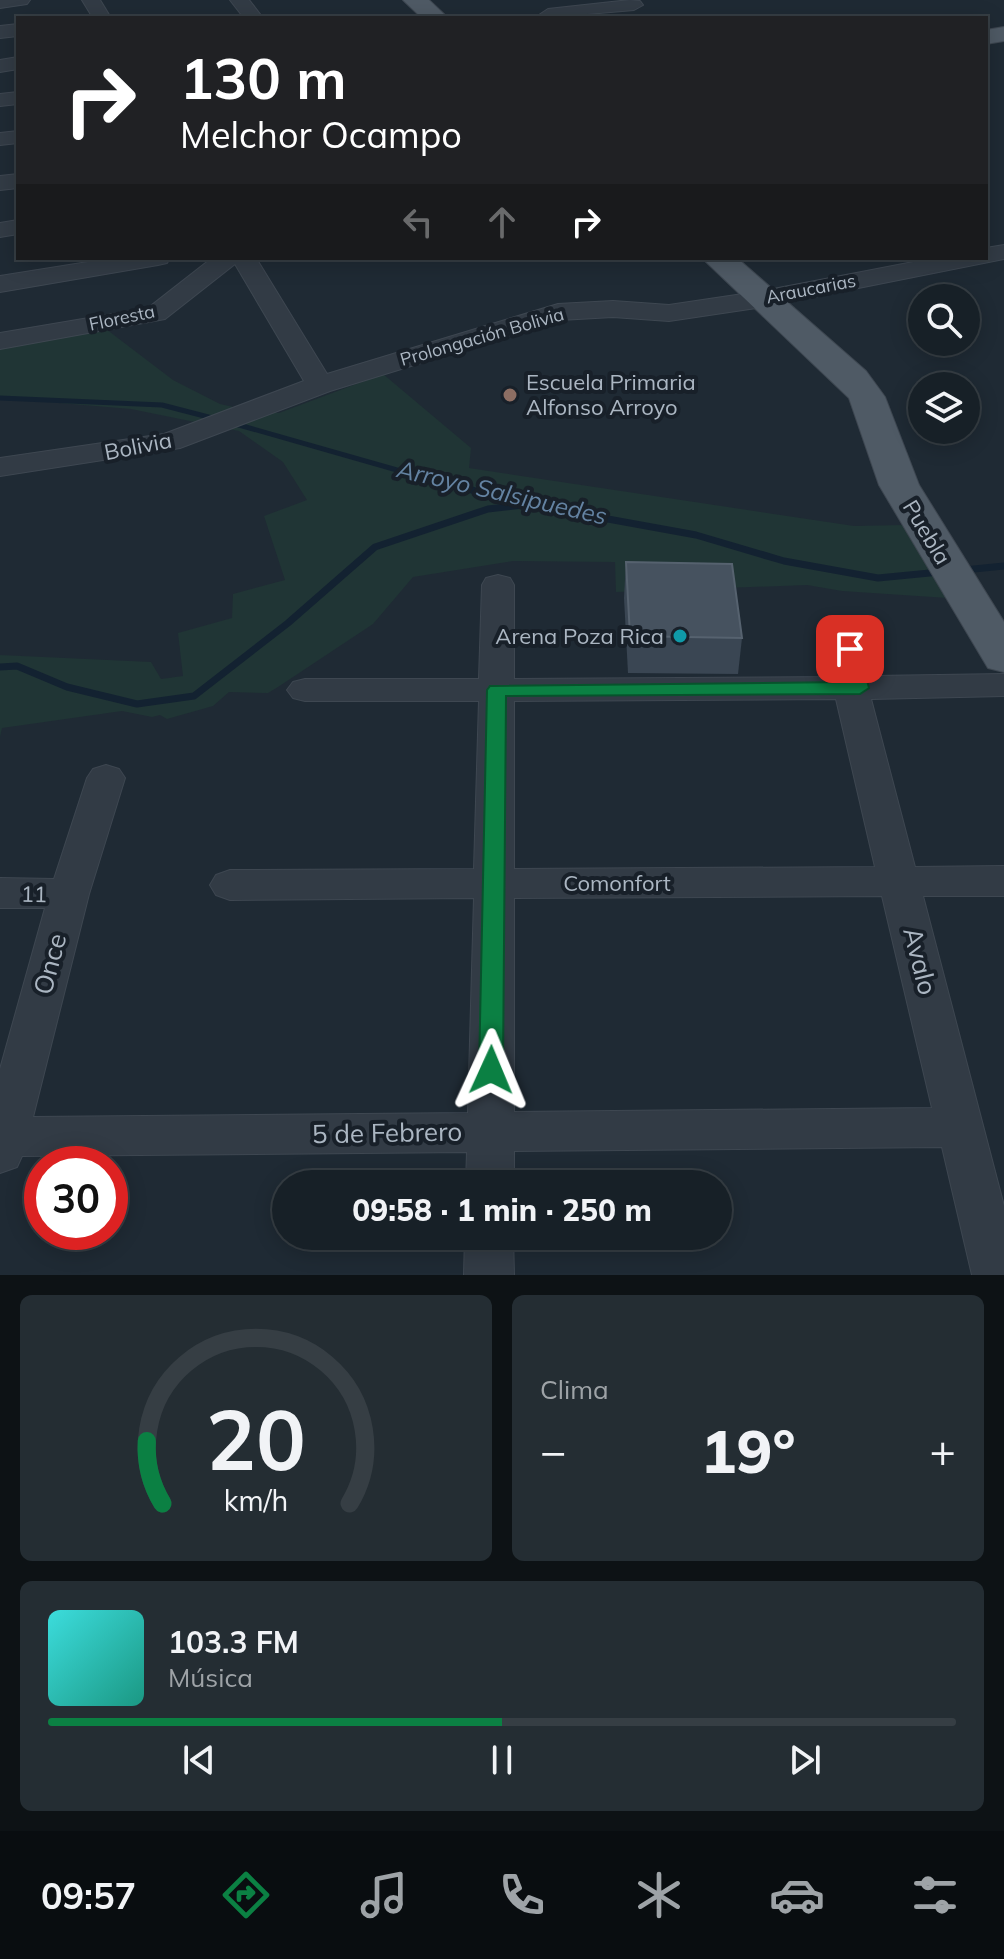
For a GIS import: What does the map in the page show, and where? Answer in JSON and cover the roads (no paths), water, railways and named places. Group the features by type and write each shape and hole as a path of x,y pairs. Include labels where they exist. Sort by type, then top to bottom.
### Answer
{"main road":[{"path":"399,0 418,16"},
{"path":"415,0 434,16"},
{"name":"Puebla","path":"700,260 754,300"},
{"name":"Puebla","path":"720,260 754,300 834,377 867,397 899,485 1004,658"}],"street":[{"path":"0,3 21,0"},
{"path":"239,0 252,16"},
{"path":"529,0 551,16 642,2"},
{"path":"612,16 642,2"},
{"path":"0,284 146,260"},
{"name":"Floresta","path":"0,341 156,314 224,260"},
{"path":"245,260 320,385"},
{"name":"Araucarias","path":"754,300 962,260"},
{"name":"Prolongación Bolivia","path":"271,403 558,312 613,309 669,313 754,300"},
{"name":"Bolivia","path":"0,467 135,450 188,435 271,403"},
{"path":"490,1170 498,585"},
{"path":"305,690 496,690 855,668 1004,685"},
{"name":"Avalo","path":"855,668 853,698 997,1275"},
{"name":"Once","path":"2,1145 69,894 106,778"},
{"name":"Comonfort","path":"230,885 1004,881"},
{"name":"11","path":"0,893 69,894"},
{"name":"5 de Febrero","path":"2,1145 491,1132 961,1127"},
{"path":"489,1250 489,1275"}],"waterway":[{"name":"Arroyo Salsipuedes","path":"0,398 162,405 216,419"},
{"name":"Arroyo Salsipuedes","path":"232,423 432,480"},
{"name":"Arroyo Salsipuedes","path":"424,478 531,505 696,535 784,561 878,578 940,572"},
{"path":"0,667 17,666 67,687 137,704 194,696 288,623 375,547 488,509 523,505"},
{"name":"Arroyo Salsipuedes","path":"964,570 1004,566"}],"place":[{"name":"Escuela Primaria Alfonso Arroyo","path":"510,395"},
{"name":"Arena Poza Rica","path":"680,636"}]}
